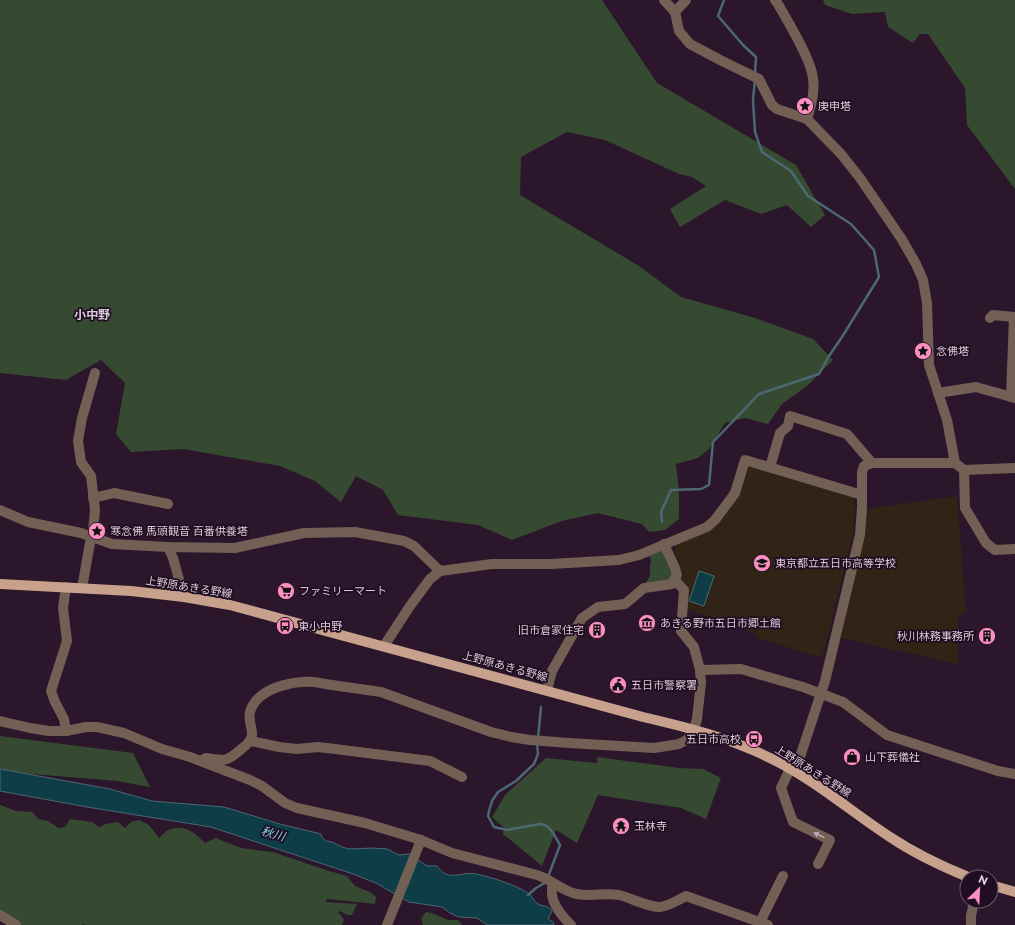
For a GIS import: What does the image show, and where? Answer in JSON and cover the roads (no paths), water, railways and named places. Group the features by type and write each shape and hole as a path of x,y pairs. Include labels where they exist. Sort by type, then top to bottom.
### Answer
{"main road":[{"name":"上野原あきる野線","path":"0,584 131,591 184,597 230,605 643,717 694,729 757,753 790,769 829,793 890,837 918,853 959,873"},
{"path":"999,887 1015,892"}],"street":[{"path":"664,0 675,12 678,31 690,44 759,79 772,105 807,119 841,154 860,178 901,238 916,264 926,291 929,365 947,420 954,463"},
{"path":"675,12 686,0"},
{"path":"775,0 809,65 814,79 810,110 807,119"},
{"path":"938,392 976,387 1013,397 1015,317 993,315 990,318"},
{"path":"82,588 92,536 95,510 91,476 81,462 78,441 82,418 95,373"},
{"path":"770,467 780,433 788,426 790,416 847,434 872,463"},
{"path":"384,646 430,579 440,572 492,564 551,564 619,560 630,558 707,527 715,520 735,493 745,460 862,495"},
{"path":"818,864 830,840 793,822 781,788 790,769 798,763 821,695 835,644 860,536 862,472 864,466 872,463 954,463 964,470 1015,468"},
{"path":"964,470 965,508 986,543 996,550 1015,549"},
{"path":"94,498 114,494 168,504"},
{"path":"0,510 28,522 73,531 92,536 112,544 235,548 304,533 355,532 404,541 414,546 440,572"},
{"path":"547,690 552,671 582,618 588,612 598,607 625,604 644,588 672,584 677,575 664,544"},
{"path":"168,547 173,558 184,597"},
{"path":"201,761 206,758 220,760 234,757 251,741 252,734 250,712 259,697 282,686 296,682 318,681 325,684 381,692 491,732 511,737 542,741 654,748 684,742 688,739 694,729 697,719 701,683 700,670 694,647 682,631 684,590 675,580"},
{"path":"66,587 62,608 67,641 51,691 64,719 66,731"},
{"path":"700,670 741,669 803,688 843,702 887,735 998,771 1015,774"},
{"path":"0,721 30,728 66,731 86,727 97,727 124,733 162,749 201,761 250,780 262,786 285,803 297,808 365,823 420,843 475,860 501,865 550,881 572,893 582,895 617,895 660,907 667,906 686,896 764,923 783,876"},
{"path":"251,741 297,749 318,747 430,762 446,768 462,777"},
{"path":"387,925 420,843"},
{"path":"550,881 553,899 557,908 571,925"},
{"path":"971,925 972,909"},
{"path":"0,915 16,925"}],"water":[{"path":"699,571 714,576 704,606 689,601"},
{"name":"秋川","path":"0,769 110,789 152,801 224,807 280,824 321,834 326,841 349,849 387,849 399,855 410,854 427,866 437,866 446,874 476,874 517,887 529,894 537,903 552,911 548,919 553,922 554,925 487,925 477,918 459,917 442,907 409,902 376,883 353,874 211,827 0,791"}],"waterway":[{"path":"724,0 718,16 743,45 756,57 755,74"},
{"path":"662,522 661,512 671,490 701,489 709,485 713,442 759,394 819,374 879,277 874,250 851,224 808,196 791,171 762,152 755,132 753,100 755,79"},
{"path":"538,738 541,707"},
{"path":"537,743 538,754 534,764 516,781 498,792 492,801 488,816 494,827 507,830 540,824 550,829 560,845 548,877"},
{"path":"528,895 546,882"}],"place":[{"name":"庚申塔","path":"805,106"},
{"name":"念佛塔","path":"923,351"},
{"name":"寒念佛 馬頭観音 百番供養塔","path":"97,531"},
{"name":"東京都立五日市高等学校","path":"762,563"},
{"name":"ファミリーマート","path":"286,591"},
{"name":"あきる野市五日市郷土館","path":"647,623"},
{"name":"東小中野","path":"285,626"},
{"name":"旧市倉家住宅","path":"597,630"},
{"name":"秋川林務事務所","path":"987,636"},
{"name":"五日市警察署","path":"618,685"},
{"name":"五日市高校","path":"754,739"},
{"name":"山下葬儀社","path":"852,757"},
{"name":"玉林寺","path":"621,826"}],"district":[{"name":"小中野","path":"92,315"}]}
